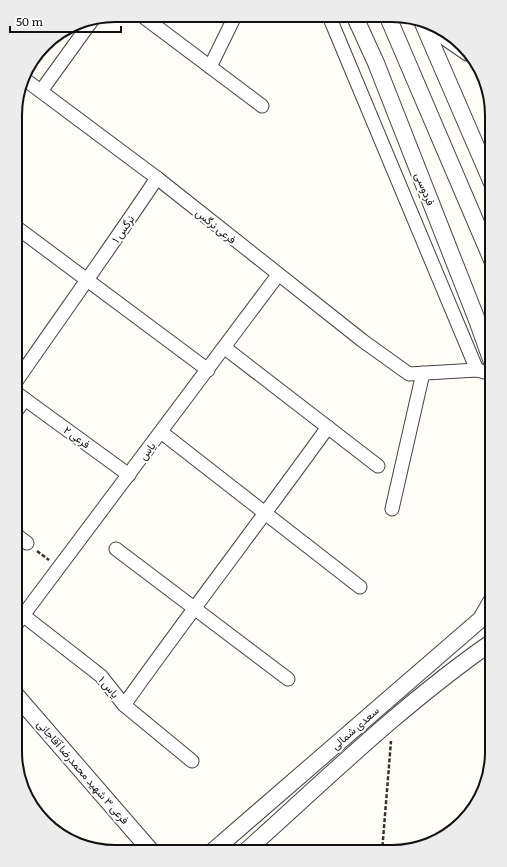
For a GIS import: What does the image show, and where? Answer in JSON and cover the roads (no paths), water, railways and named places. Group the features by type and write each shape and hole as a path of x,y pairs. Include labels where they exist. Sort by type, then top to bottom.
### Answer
{"street":[{"path":"150,22 262,106"},
{"path":"210,67 232,22"},
{"path":"332,22 477,370"},
{"name":"فردوسی","path":"357,22 485,343"},
{"path":"390,22 485,244"},
{"path":"41,91 88,26"},
{"path":"425,28 485,167"},
{"path":"439,34 450,42"},
{"name":"فرعی نرگس","path":"28,82 156,178 363,341 409,374 423,373"},
{"name":"نرگس ۱","path":"22,374 86,279 120,235 156,178"},
{"path":"22,231 208,370"},
{"name":"یاس","path":"24,616 278,275"},
{"path":"224,348 378,466"},
{"path":"392,509 423,373 477,370 485,372"},
{"name":"فرعی ۲","path":"22,397 129,475"},
{"path":"124,705 194,607 265,514 328,427"},
{"path":"161,432 360,587"},
{"path":"22,539 27,543"},
{"path":"116,549 288,679"},
{"name":"سعدی شمالی","path":"221,845 481,620 485,613"},
{"name":"یاس ۱","path":"24,616 101,676 124,705 192,761"},
{"name":"سعدی شمالی","path":"253,845 391,721 448,673 485,647"},
{"name":"فرعی ۳ شهید محمدرضا آقاجانی","path":"22,702 146,845"}]}
